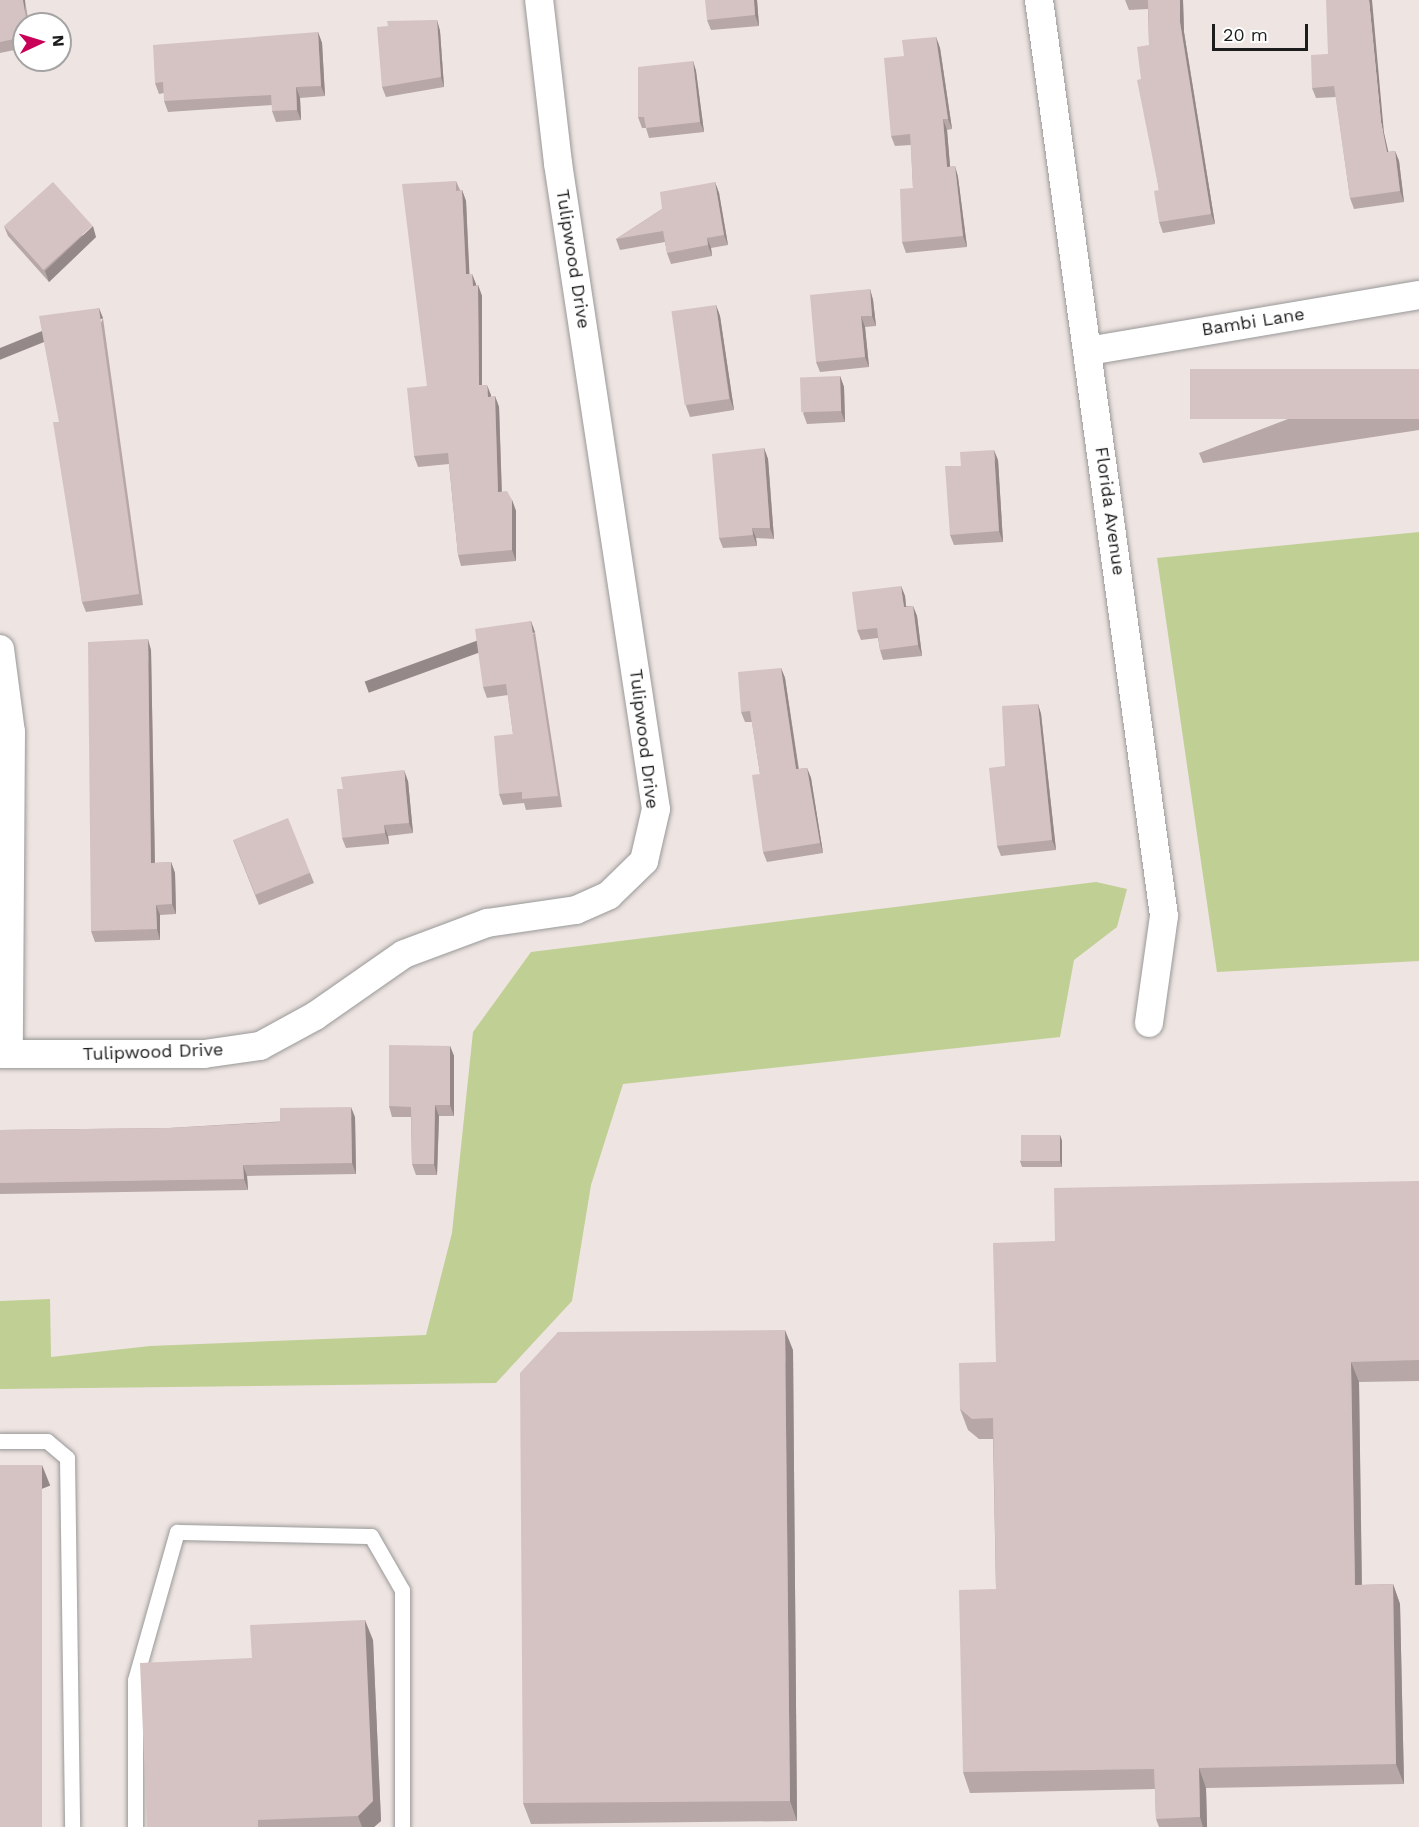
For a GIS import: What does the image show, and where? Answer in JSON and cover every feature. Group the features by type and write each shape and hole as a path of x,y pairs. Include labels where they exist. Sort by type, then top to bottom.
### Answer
{"street":[{"name":"Tulipwood Drive","path":"4,1054 204,1054 260,1046 315,1016 404,954 487,923 576,910 609,896 644,861 656,809 558,163 539,0"},
{"name":"Florida Avenue","path":"1039,0 1164,916 1149,1023"},
{"name":"Bambi Lane","path":"1088,351 1419,295"},
{"path":"0,649 11,732 4,1054"}],"lane":[{"path":"0,1441 47,1441 67,1458 72,1827"},
{"path":"135,1827 135,1680 177,1532 371,1536 402,1590 402,1827"}],"green space":[{"path":"1419,532 1419,961 1217,972 1157,558"},
{"path":"1096,882 1127,889 1117,927 1074,960 1060,1037 623,1084 591,1185 572,1301 496,1383 0,1389 0,1301 50,1299 51,1357 150,1346 426,1335 452,1233 473,1032 531,952"}],"building":[{"path":"0,0 23,0 25,12 12,12 12,40 0,42"},
{"path":"705,0 754,0 755,15 707,20"},
{"path":"1148,0 1180,0 1180,22 1211,214 1159,222 1154,191 1159,190 1137,80 1141,79 1137,47 1149,45"},
{"path":"1326,0 1369,0 1381,122 1387,152 1395,151 1400,191 1350,198 1334,86 1312,88 1311,55 1328,54"},
{"path":"437,20 441,77 382,87 377,27 388,26 387,21"},
{"path":"318,32 321,86 296,87 297,110 272,111 271,95 164,101 163,82 155,83 153,45"},
{"path":"936,37 948,119 943,119 947,167 955,166 963,236 902,242 900,189 913,188 910,134 891,136 884,58 904,56 902,40"},
{"path":"693,61 700,122 646,128 644,117 638,117 638,67"},
{"path":"456,181 456,191 462,190 466,274 472,274 473,286 478,285 479,385 487,385 488,397 495,396 498,492 507,491 512,500 512,550 458,555 448,453 414,456 407,388 427,386 402,184"},
{"path":"53,182 92,226 43,270 4,226"},
{"path":"715,182 724,235 707,238 708,245 667,253 663,231 616,239 662,209 660,192"},
{"path":"870,289 872,316 861,316 865,357 816,362 810,295"},
{"path":"716,305 729,399 685,405 671,311"},
{"path":"99,308 139,594 82,602 53,422 59,422 39,316"},
{"path":"1190,369 1419,369 1419,419 1190,419"},
{"path":"840,376 841,411 801,412 800,377"},
{"path":"764,448 770,528 752,528 753,535 719,538 712,454"},
{"path":"994,450 999,531 950,535 945,466 961,466 960,452"},
{"path":"901,586 904,607 913,606 918,645 880,650 877,628 857,630 852,592"},
{"path":"531,621 558,796 522,799 522,792 499,794 494,736 513,734 506,684 483,687 475,629"},
{"path":"148,639 151,863 171,862 172,904 156,905 157,929 91,931 88,642"},
{"path":"781,668 796,769 807,768 820,843 763,852 752,775 760,774 750,711 741,712 738,672"},
{"path":"1038,704 1052,840 997,846 989,768 1005,766 1002,706"},
{"path":"404,770 409,823 384,825 385,833 342,838 337,789 343,789 341,777"},
{"path":"288,818 310,873 255,895 233,840"},
{"path":"389,1045 450,1046 450,1105 435,1105 434,1164 412,1164 411,1107 389,1106"},
{"path":"351,1107 352,1163 243,1165 244,1179 0,1183 0,1130 169,1128 280,1122 280,1108"},
{"path":"1021,1135 1060,1135 1060,1161 1021,1161"},
{"path":"1419,1181 1419,1360 1351,1362 1355,1585 1393,1584 1396,1764 1199,1768 1200,1817 1156,1819 1154,1769 963,1772 959,1590 996,1589 993,1418 972,1419 960,1409 959,1363 996,1362 993,1243 1055,1241 1054,1188"},
{"path":"785,1330 790,1801 523,1803 520,1373 558,1332"},
{"path":"0,1465 42,1465 42,1827 0,1827"},
{"path":"365,1620 373,1801 358,1816 258,1820 258,1827 147,1827 140,1663 252,1658 250,1625"}]}
